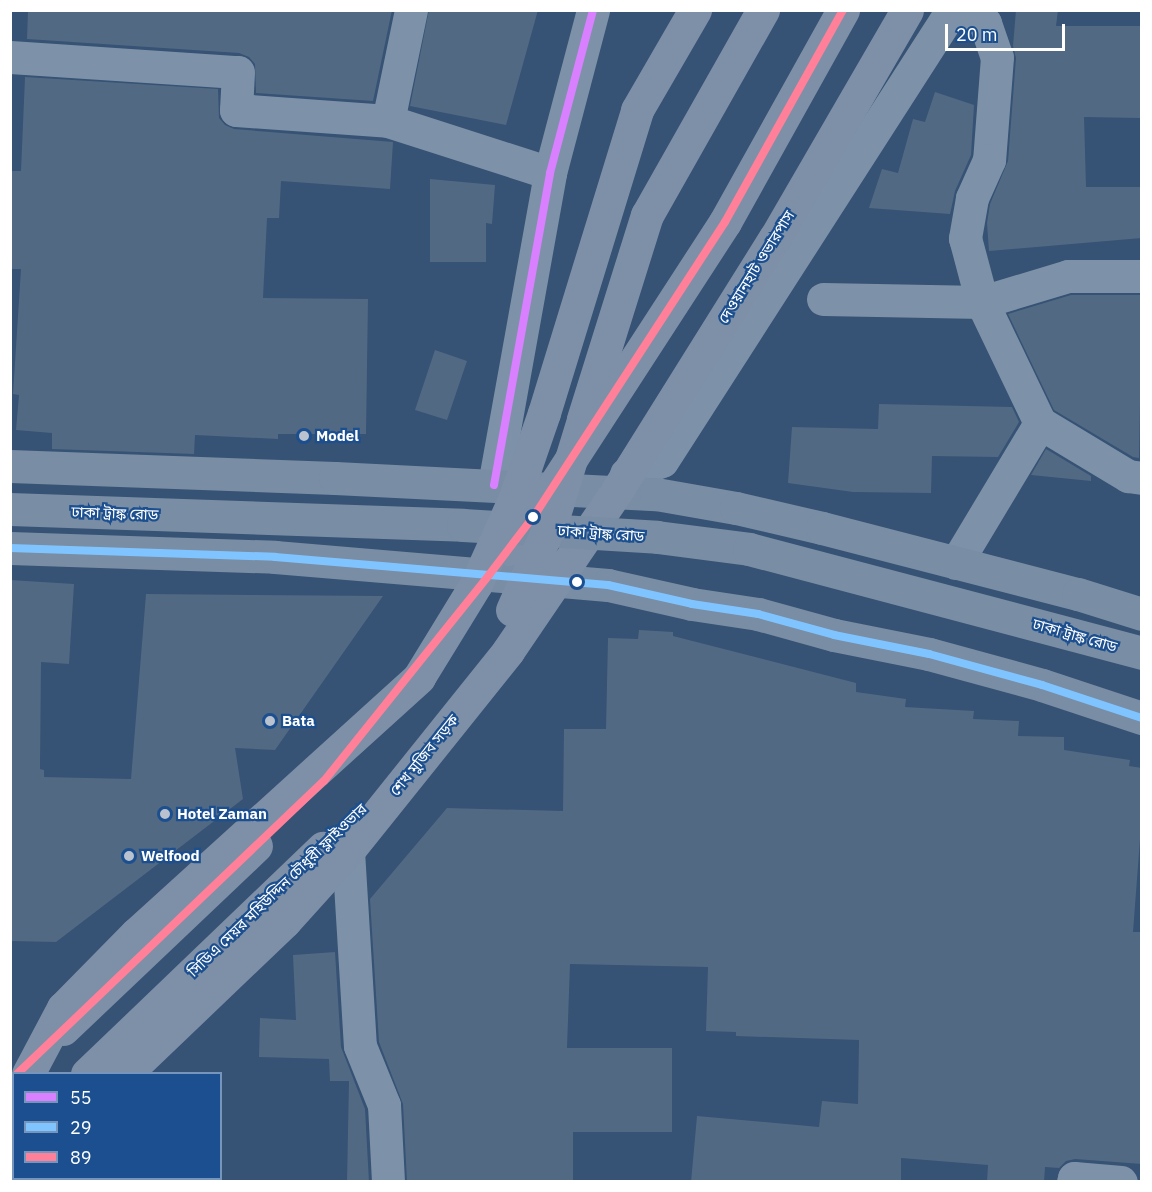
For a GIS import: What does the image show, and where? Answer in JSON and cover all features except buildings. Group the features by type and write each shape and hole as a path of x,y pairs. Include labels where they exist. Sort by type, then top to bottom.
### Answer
{"highway":[{"path":"29,1072 63,1008 136,934 419,677 476,584 514,500 544,413 637,110 695,10"},
{"name":"সিডিএ মেয়র মহিউদ্দিন চৌধুরী ফ্লাইওভার","path":"89,1072 341,831 442,716 512,610 553,518 647,215 763,10"},
{"path":"18,1072 324,781 489,574 543,501 725,222 843,10"},
{"name":"দেওয়ানহাট ওভারপাস","path":"613,495 775,238 907,10"},
{"name":"শেখ মুজিব সড়ক","path":"127,1072 285,921 348,851 508,651 558,580 613,495"}],"main road":[{"path":"10,465 494,486 543,501 656,494 736,508 1078,594 1142,614"},
{"name":"ঢাকা ট্রাঙ্ক রোড","path":"10,509 463,525 657,537 749,549 1142,653"},
{"path":"10,548 275,557 608,585 692,604 758,614 834,635 929,654 1042,686 1142,718"}],"street":[{"path":"388,121 411,10"},
{"path":"494,486 550,173 593,10"},
{"path":"613,495 662,461 952,10"},
{"path":"965,10 986,23 997,57 989,160 972,198 965,238 982,302 1041,423 1128,476 1142,478"},
{"path":"10,57 238,72 236,110 388,121 550,173"},
{"path":"823,299 982,302 1068,276 1142,276"},
{"path":"956,563 1041,423"},
{"path":"348,851 360,1046 384,1105 388,1182"},
{"path":"1073,1182 1074,1178 1121,1182"}],"transit line":[{"name":"55","path":"494,485 550,173 593,10"},
{"name":"89","path":"19,1072 324,781 489,575 536,513 725,222 843,10"},
{"name":"29","path":"10,548 275,557 608,585 692,604 758,614 834,635 929,654 1042,685 1142,718"}],"place":[{"name":"Model","path":"304,436"},
{"name":"Bata","path":"270,721"},
{"name":"Hotel Zaman","path":"165,814"},
{"name":"Welfood","path":"129,856"}]}
